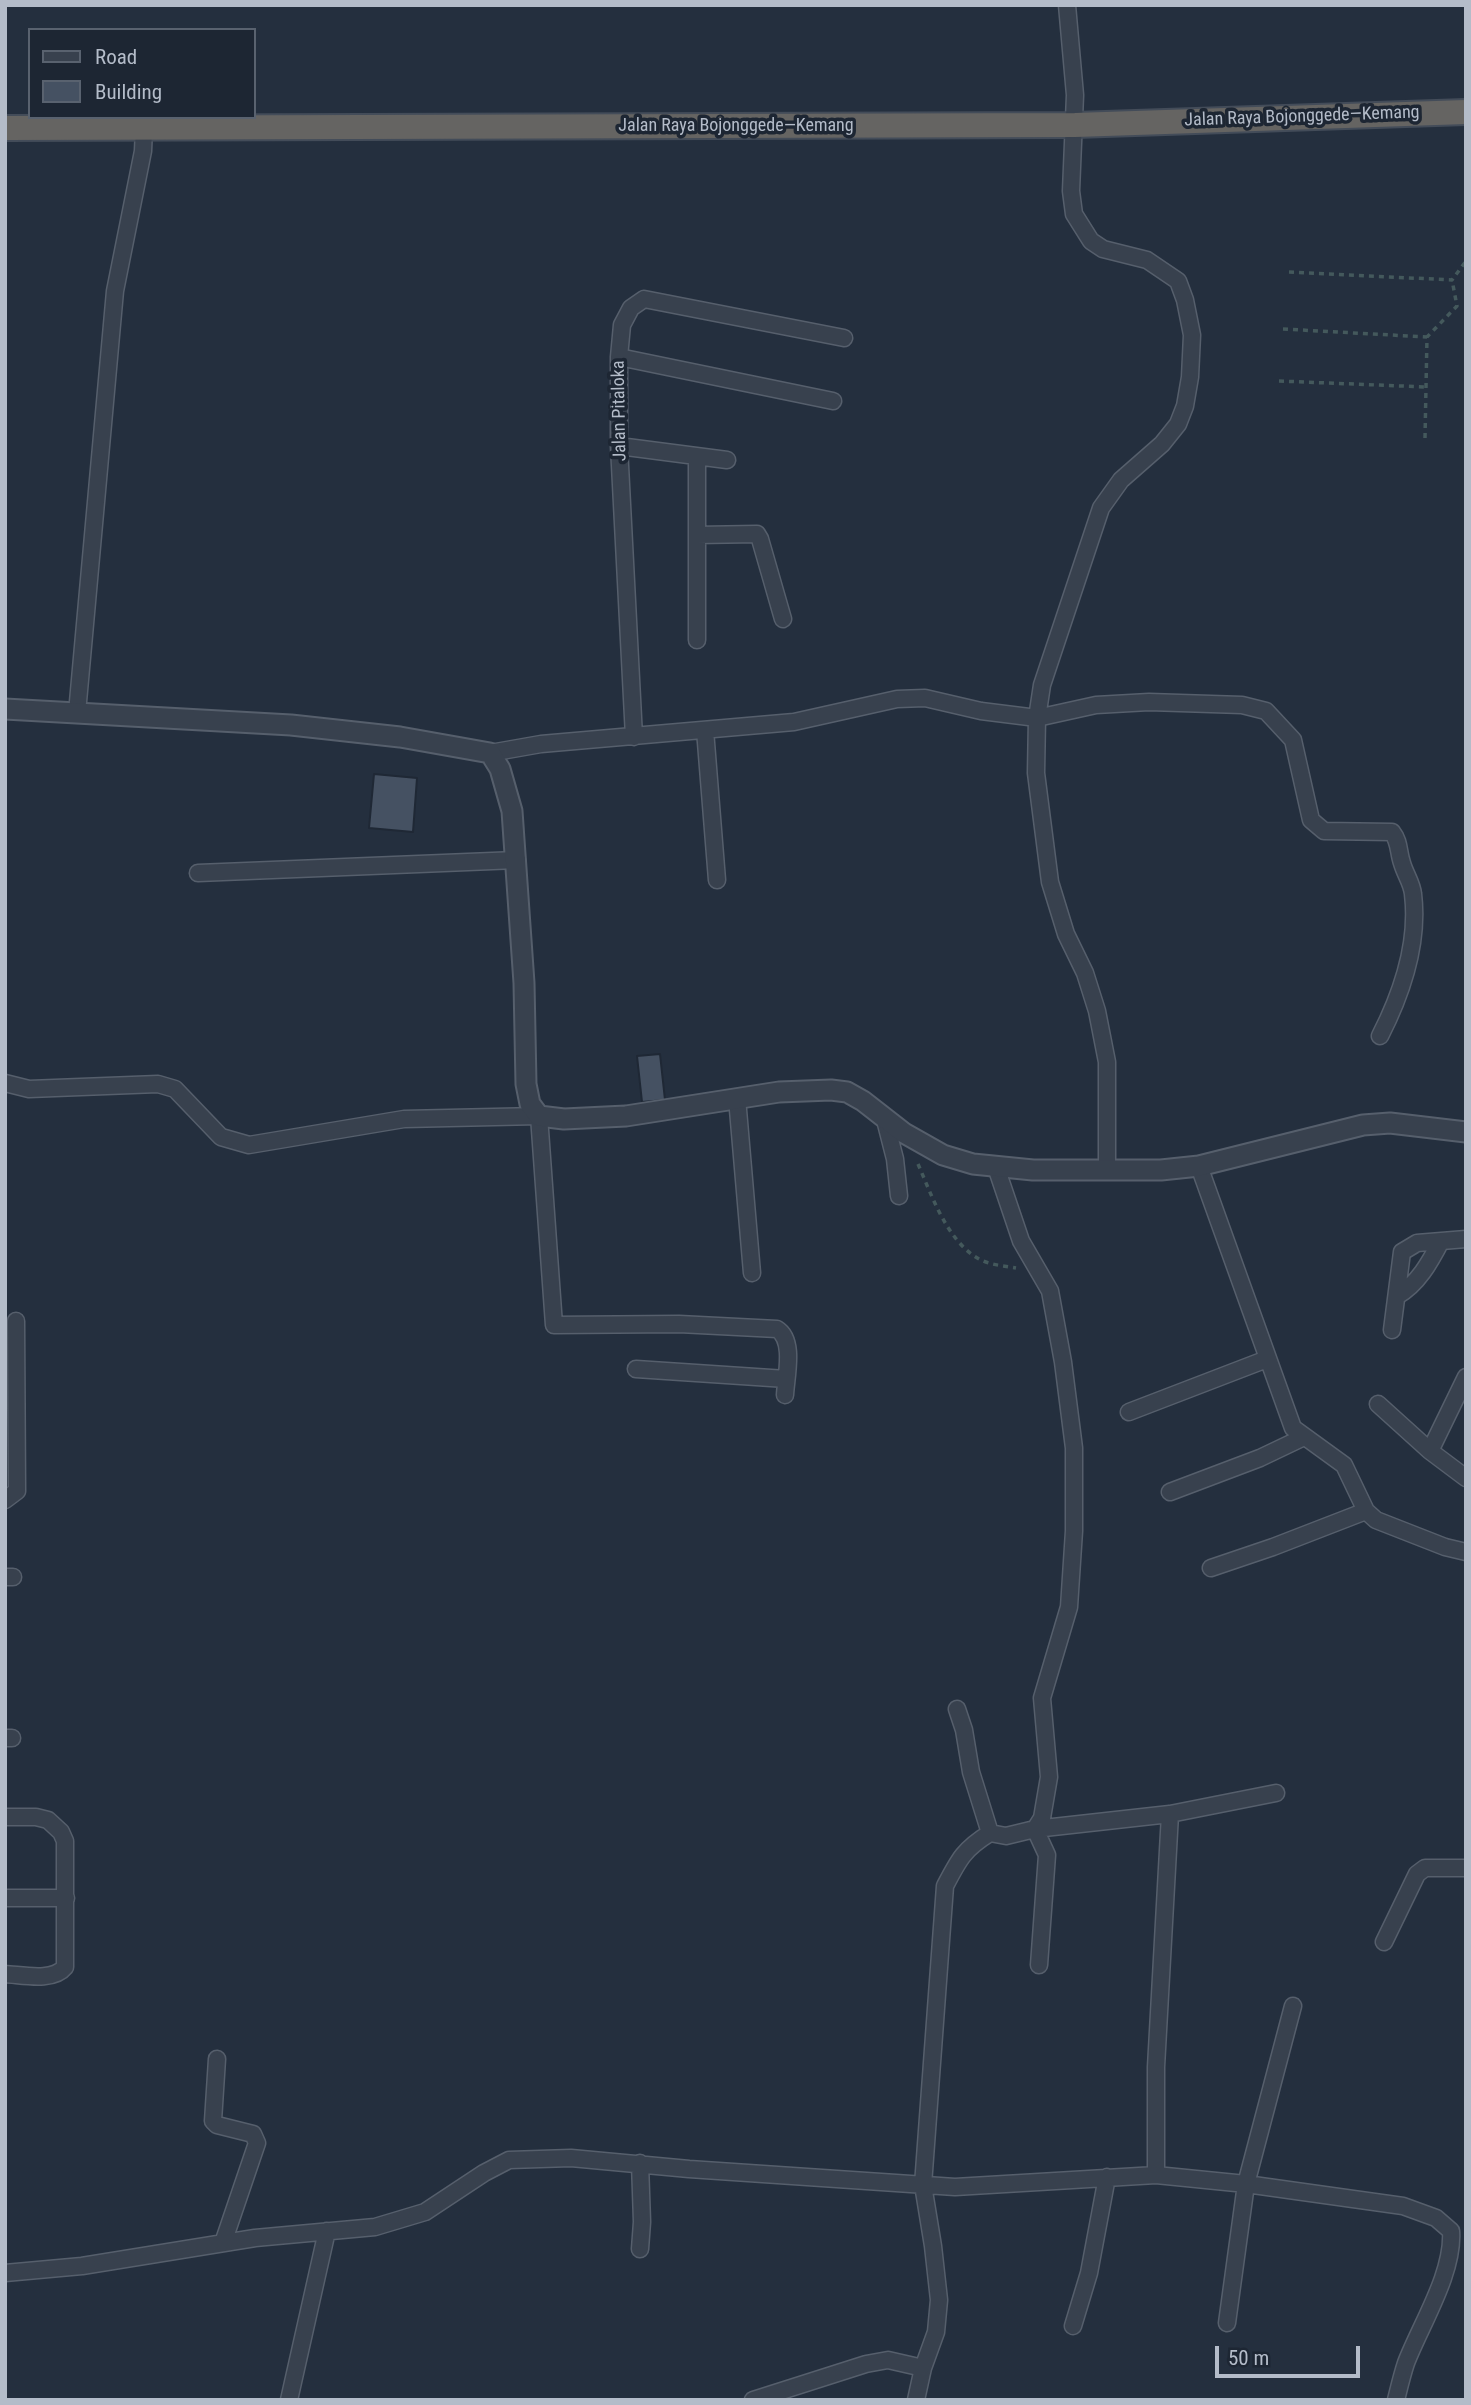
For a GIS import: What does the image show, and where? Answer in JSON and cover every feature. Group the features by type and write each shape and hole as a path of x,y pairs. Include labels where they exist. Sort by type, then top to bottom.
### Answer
{"highway":[{"name":"Jalan Raya Bojonggede—Kemang","path":"5,128 1074,125 1466,111"}],"street":[{"path":"1067,5 1075,95 1071,191 1074,214 1091,241 1103,249 1147,260 1178,281 1192,335 1190,377 1185,406 1178,424 1163,444 1121,480 1101,508 1042,685 1037,718 1036,773 1050,882 1066,934 1097,1010 1107,1062 1108,1170"},
{"path":"77,713 115,292 143,151 144,128"},
{"name":"Jalan Pitaloka","path":"634,737 619,446 619,357 622,326 631,308 644,299 844,338"},
{"path":"619,357 833,401"},
{"path":"619,446 727,460"},
{"path":"697,457 697,639"},
{"path":"697,535 757,534 783,619"},
{"path":"5,709 291,725 400,737 490,753 541,744 794,722 897,699 925,698 981,711 1037,718 1096,705 1149,702 1242,705 1266,711 1293,740 1311,821 1324,831 1392,832 1397,838 1402,863 1413,893 1413,931 1404,981 1396,1005 1380,1036"},
{"path":"705,730 717,880"},
{"path":"490,753 500,769 507,789 517,860 526,1084 530,1104 539,1116 554,1325 691,1324 777,1329 782,1332 788,1347 786,1387 636,1369"},
{"path":"198,873 517,860"},
{"path":"5,1083 29,1089 158,1084 175,1089 220,1137 249,1145 404,1119 539,1116 564,1119 626,1116 799,1090 847,1092 884,1116 904,1133 943,1155 973,1164 1034,1170 1161,1170 1199,1166 1363,1125 1390,1123 1466,1132"},
{"path":"737,1098 752,1273"},
{"path":"884,1116 895,1159 899,1196"},
{"path":"1199,1166 1293,1428 1344,1465 1366,1511 1376,1520 1445,1547 1466,1552"},
{"path":"996,1167 1021,1241 1050,1291 1063,1362 1074,1448 1074,1531 1069,1607 1042,1698 1049,1777 1042,1818 1035,1829"},
{"path":"1392,1330 1402,1252 1416,1242 1466,1239"},
{"path":"1397,1296 1409,1289 1441,1241"},
{"path":"5,1500 17,1491 16,1321"},
{"path":"1129,1412 1267,1359"},
{"path":"1430,1451 1466,1377"},
{"path":"1378,1404 1430,1451 1466,1478"},
{"path":"1170,1492 1260,1458 1304,1437"},
{"path":"1211,1568 1366,1511"},
{"path":"957,1710 964,1731 971,1772 990,1833"},
{"path":"916,2400 923,2368 936,2332 939,2300 923,2185 945,1886 962,1854 990,1833 1006,1836 1035,1829 1170,1814 1276,1793"},
{"path":"1156,2175 1156,2067 1170,1814"},
{"path":"5,1816 48,1820 61,1832 65,1841 66,1898 65,1967 61,1972 51,1976 5,1974"},
{"path":"1035,1829 1047,1855 1039,1965"},
{"path":"1384,1942 1417,1874 1425,1868 1466,1868"},
{"path":"5,1898 66,1898"},
{"path":"1227,2323 1247,2184 1293,2006"},
{"path":"217,2059 213,2121 217,2125 253,2134 257,2143 223,2243"},
{"path":"5,2273 82,2266 223,2243 375,2227 425,2212 484,2173 509,2160 571,2158 955,2187 1156,2175 1247,2184 1403,2206 1436,2218 1451,2231 1452,2248 1443,2276 1405,2366 1396,2400"},
{"path":"640,2163 640,2249"},
{"path":"1073,2326 1089,2273 1107,2177"},
{"path":"289,2400 327,2231"},
{"path":"753,2400 866,2364 888,2360 923,2368"}],"path":[{"path":"1425,438 1427,337 1457,306 1452,279 1466,261"},
{"path":"1289,272 1452,279"},
{"path":"1283,329 1427,337"},
{"path":"1279,381 1426,387"},
{"path":"904,1133 952,1233 982,1261 1019,1269"}],"building":[{"path":"374,774 417,778 413,832 369,828"},
{"path":"660,1054 665,1100 642,1102 637,1056"}]}
